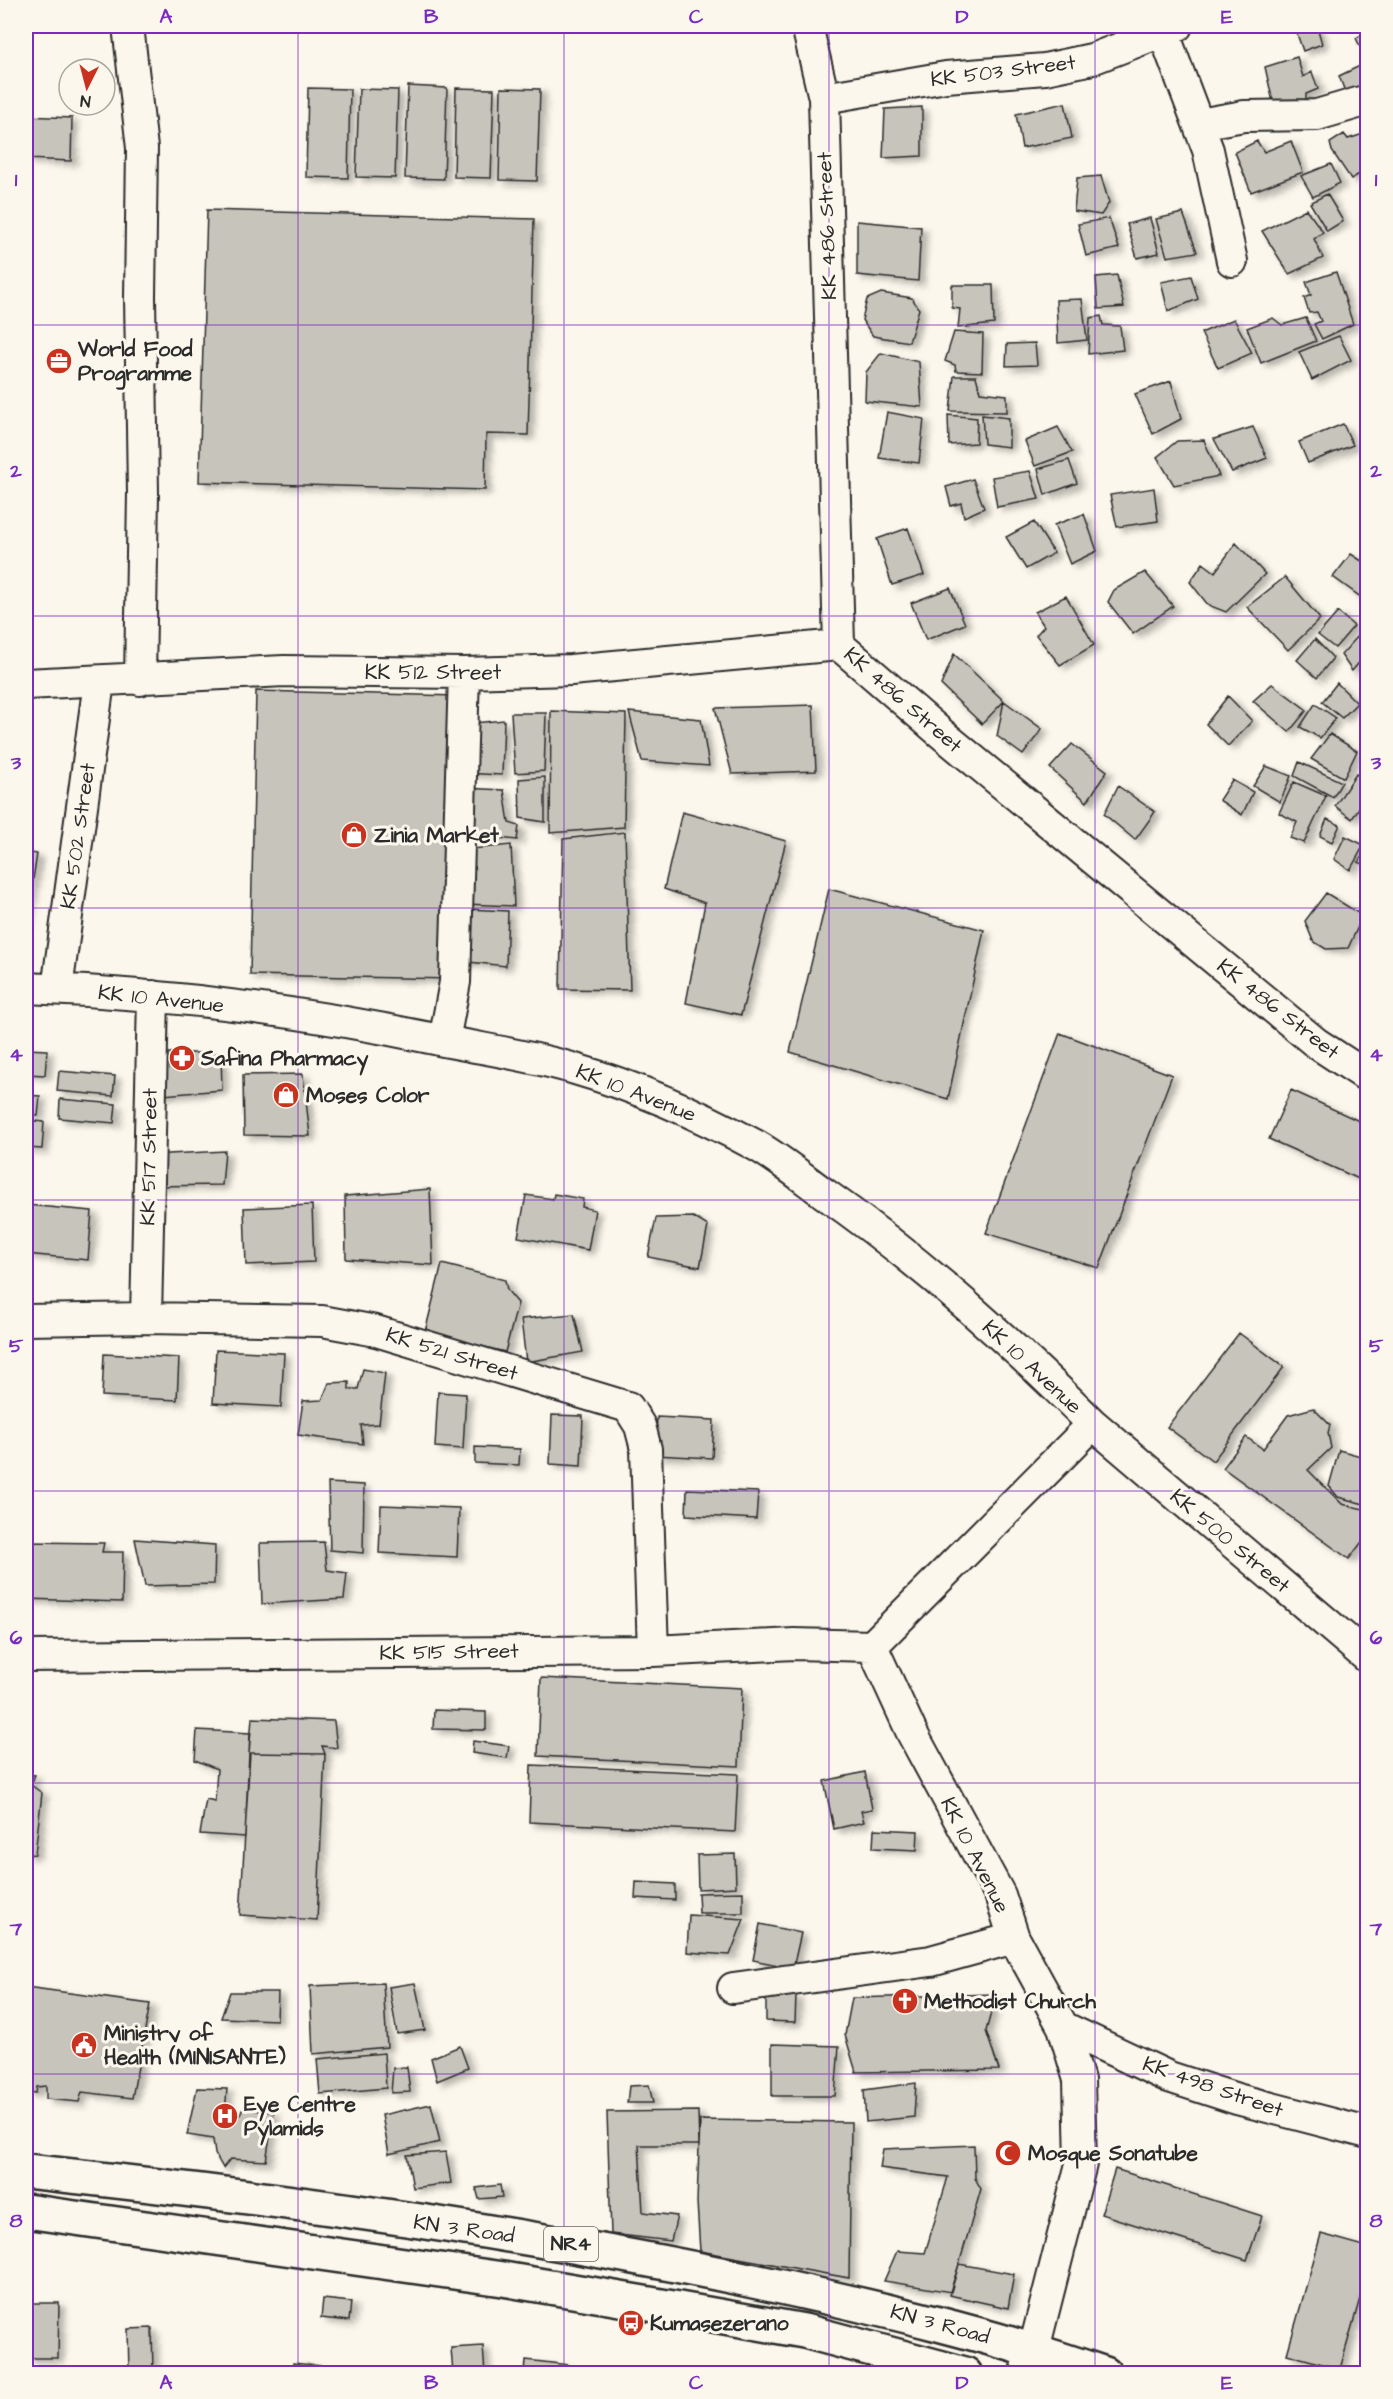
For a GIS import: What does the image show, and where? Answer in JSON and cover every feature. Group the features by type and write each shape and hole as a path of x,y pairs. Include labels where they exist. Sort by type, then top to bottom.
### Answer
{"highway":[{"name":"KN 3 Road","path":"26,2171 564,2243 865,2305 1030,2361 1105,2373"},
{"name":"KN 3 Road","path":"26,2211 503,2279 679,2309 804,2331 965,2373"}],"street":[{"path":"128,26 142,148 140,297 143,493 140,680"},
{"name":"KK 486 Street","path":"807,26 824,98 839,645 942,734 1316,1043 1368,1077"},
{"path":"1170,28 1208,150 1232,261"},
{"name":"KK 503 Street","path":"824,98 946,77 1045,69 1092,59 1170,28"},
{"path":"1199,124 1244,116 1317,115 1368,100"},
{"name":"KK 512 Street","path":"26,684 284,671 465,674 571,670 839,645"},
{"path":"444,1041 455,982 465,674"},
{"name":"KK 502 Street","path":"57,989 99,682"},
{"name":"KK 10 Avenue","path":"26,988 153,996 340,1020 574,1068 701,1118 759,1148 850,1212 937,1280 1032,1363 1093,1424 872,1646 912,1733 1000,1895 1014,1938 1063,2027 1079,2080 1081,2164 1030,2361"},
{"name":"KK 517 Street","path":"146,1318 153,996"},
{"name":"KK 521 Street","path":"26,1320 146,1318 322,1321 376,1331 628,1407 640,1426 646,1449 653,1651"},
{"name":"KK 500 Street","path":"1093,1424 1363,1650"},
{"name":"KK 515 Street","path":"26,1656 653,1651 794,1644 872,1646"},
{"path":"733,1988 931,1960 1014,1938"},
{"name":"KK 498 Street","path":"1063,2027 1169,2077 1237,2099 1368,2133"}],"building":[{"path":"1317,26 1322,44 1303,51 1295,28"},
{"path":"1368,31 1368,56 1365,57 1356,38"},
{"path":"1297,57 1303,77 1312,72 1318,89 1306,94 1306,102 1273,102 1265,67"},
{"path":"1364,64 1368,70 1368,97 1349,102 1339,76"},
{"path":"408,86 447,88 444,179 405,178"},
{"path":"308,88 350,89 348,178 306,177"},
{"path":"456,88 494,89 491,178 454,177"},
{"path":"501,88 540,89 537,181 499,180"},
{"path":"359,89 398,90 395,178 356,177"},
{"path":"1065,103 1072,138 1022,148 1016,114"},
{"path":"922,107 922,156 883,158 885,109"},
{"path":"26,116 72,118 71,161 26,159"},
{"path":"1366,133 1368,169 1351,179 1332,151 1330,143 1344,134 1348,139"},
{"path":"1257,141 1264,152 1291,141 1303,172 1251,192 1235,152"},
{"path":"1331,164 1340,183 1313,197 1301,176"},
{"path":"1101,176 1109,203 1101,215 1074,211 1077,178"},
{"path":"1327,194 1343,221 1327,231 1310,203"},
{"path":"1306,209 1323,232 1314,239 1323,258 1289,274 1262,231"},
{"path":"207,210 534,219 528,435 486,434 485,490 199,482"},
{"path":"1183,213 1197,252 1167,257 1156,219"},
{"path":"1109,218 1119,248 1086,256 1078,224"},
{"path":"1150,218 1159,253 1137,258 1127,224"},
{"path":"857,221 921,227 918,281 857,275"},
{"path":"1336,272 1353,324 1322,339 1314,324 1321,321 1317,312 1309,313 1304,298 1311,295 1306,282"},
{"path":"1117,275 1124,307 1098,309 1096,277"},
{"path":"1191,276 1198,299 1168,311 1161,282"},
{"path":"952,285 993,285 994,324 958,328 960,309 952,308"},
{"path":"881,293 912,298 919,309 909,342 873,336 862,320 867,299"},
{"path":"1082,299 1087,340 1058,343 1056,300"},
{"path":"1101,316 1103,325 1120,326 1123,350 1088,354 1090,318"},
{"path":"1273,318 1282,325 1306,318 1316,341 1261,363 1247,328"},
{"path":"1234,319 1252,353 1218,368 1201,333"},
{"path":"954,332 983,334 982,372 956,371 955,365 945,361"},
{"path":"1339,336 1351,360 1312,380 1299,352"},
{"path":"1035,343 1037,365 1006,366 1007,344"},
{"path":"881,353 919,362 922,407 865,401 866,372"},
{"path":"954,376 976,376 980,392 1007,395 1007,412 950,411"},
{"path":"1171,381 1181,419 1153,434 1135,394"},
{"path":"887,412 924,419 919,463 879,458"},
{"path":"948,415 977,418 976,443 949,445"},
{"path":"982,415 1009,418 1009,447 984,444"},
{"path":"1343,424 1353,445 1308,463 1299,442"},
{"path":"1058,427 1072,452 1035,466 1025,441"},
{"path":"1253,427 1267,458 1232,472 1214,439"},
{"path":"1204,440 1219,476 1174,485 1157,457 1177,441"},
{"path":"1069,460 1077,483 1045,495 1038,469"},
{"path":"1030,471 1039,499 997,507 992,477"},
{"path":"973,479 984,508 964,517 961,503 951,506 946,487"},
{"path":"1154,488 1158,521 1117,527 1110,495"},
{"path":"1084,514 1097,551 1070,564 1054,525"},
{"path":"1034,522 1054,553 1026,569 1006,537"},
{"path":"908,528 924,575 892,585 877,539"},
{"path":"1236,543 1265,574 1226,612 1208,605 1190,582 1203,563 1215,572"},
{"path":"1351,554 1368,565 1365,600 1333,577"},
{"path":"1145,572 1173,606 1133,634 1108,602 1114,590"},
{"path":"1285,577 1320,619 1288,650 1247,607"},
{"path":"950,588 965,624 926,640 911,603"},
{"path":"1066,596 1094,645 1060,665 1036,635 1044,626 1035,612"},
{"path":"1338,612 1354,626 1335,648 1318,635"},
{"path":"1367,626 1368,652 1352,671 1341,655"},
{"path":"1315,639 1333,658 1317,678 1297,660"},
{"path":"954,654 1004,701 982,724 941,685"},
{"path":"1368,661 1368,679 1359,671"},
{"path":"1337,683 1357,703 1342,718 1322,702"},
{"path":"1272,684 1307,710 1289,732 1253,701"},
{"name":"Zinia Market","path":"256,691 458,696 453,979 250,975"},
{"path":"1228,696 1252,721 1228,746 1206,724"},
{"path":"1004,701 1042,729 1023,755 997,736"},
{"path":"1315,704 1336,718 1320,738 1300,727"},
{"path":"813,705 816,771 732,774 715,708"},
{"path":"551,711 626,714 624,827 550,833"},
{"path":"629,712 701,719 709,766 642,761"},
{"path":"511,713 546,713 544,771 515,773"},
{"path":"504,720 502,775 463,773 464,724"},
{"path":"1330,734 1357,751 1344,778 1311,759"},
{"path":"1072,744 1107,771 1087,802 1050,768"},
{"path":"1299,762 1342,782 1333,797 1294,776"},
{"path":"1266,766 1291,776 1280,802 1253,786"},
{"path":"1356,774 1368,781 1368,810 1360,806 1352,819 1335,806"},
{"path":"545,777 545,822 520,818 519,779"},
{"path":"1232,780 1253,792 1242,815 1219,800"},
{"path":"1294,782 1326,796 1304,843 1290,838 1297,822 1279,813"},
{"path":"1118,786 1155,812 1135,840 1104,814"},
{"path":"464,788 504,790 509,823 519,826 517,840 461,834"},
{"path":"682,812 786,841 741,1015 686,1003 705,903 664,889"},
{"path":"1327,819 1340,825 1332,842 1320,836"},
{"path":"625,832 630,990 560,989 563,839"},
{"path":"1345,836 1364,845 1350,870 1334,859"},
{"path":"511,845 514,906 464,904 462,850"},
{"path":"1368,849 1368,866 1358,862"},
{"path":"26,852 37,854 26,924"},
{"path":"829,889 984,930 948,1099 790,1052"},
{"path":"1326,893 1363,916 1348,948 1326,949 1313,941 1305,921"},
{"path":"466,909 508,911 506,966 459,961"},
{"path":"1060,1033 1172,1075 1099,1268 986,1233"},
{"path":"26,1049 47,1050 45,1075 26,1074"},
{"path":"152,1053 221,1053 222,1090 151,1096"},
{"path":"59,1071 115,1076 113,1096 57,1091"},
{"path":"303,1074 310,1136 244,1135 243,1075"},
{"path":"1291,1090 1368,1125 1368,1183 1269,1139"},
{"path":"26,1095 40,1096 38,1116 26,1115"},
{"path":"60,1099 116,1104 114,1123 59,1118"},
{"path":"26,1120 44,1122 42,1149 26,1148"},
{"path":"225,1151 222,1185 153,1186 150,1155"},
{"path":"430,1189 433,1265 346,1259 345,1196"},
{"path":"554,1194 583,1199 582,1207 595,1210 588,1250 518,1237 526,1195 553,1199"},
{"path":"26,1205 92,1211 88,1260 26,1254"},
{"path":"312,1205 314,1262 246,1265 244,1208"},
{"path":"693,1217 708,1226 700,1267 648,1257 656,1218"},
{"path":"442,1264 505,1280 507,1290 518,1303 505,1352 425,1332"},
{"path":"574,1314 583,1352 526,1362 521,1319"},
{"path":"1239,1333 1284,1367 1213,1461 1167,1427"},
{"path":"216,1350 284,1353 281,1407 213,1403"},
{"path":"104,1354 179,1358 177,1400 102,1396"},
{"path":"363,1369 385,1373 379,1424 361,1425 363,1444 298,1435 303,1401 322,1400 329,1383 349,1382 349,1389 358,1389"},
{"path":"438,1392 466,1394 463,1449 435,1447"},
{"path":"1313,1408 1330,1425 1328,1433 1331,1448 1308,1470 1342,1504 1368,1510 1368,1534 1349,1559 1223,1468 1246,1437 1263,1449 1288,1415"},
{"path":"552,1415 583,1416 581,1466 550,1464"},
{"path":"657,1417 714,1420 712,1458 655,1455"},
{"path":"475,1447 520,1449 519,1465 475,1463"},
{"path":"1339,1450 1368,1458 1368,1505 1338,1497 1329,1486"},
{"path":"328,1483 364,1485 363,1553 330,1550"},
{"path":"687,1489 758,1492 756,1519 686,1515"},
{"path":"381,1505 459,1508 457,1557 379,1553"},
{"path":"135,1539 215,1545 214,1584 145,1586"},
{"path":"27,1542 104,1543 102,1552 123,1552 122,1602 26,1599"},
{"path":"324,1542 327,1570 347,1573 344,1599 262,1604 260,1543"},
{"path":"541,1678 742,1688 739,1766 538,1756"},
{"path":"434,1710 486,1712 486,1730 433,1729"},
{"path":"252,1718 334,1721 337,1748 322,1746 325,1754 249,1753"},
{"path":"197,1730 250,1733 245,1837 200,1834 206,1799 215,1801 217,1769 195,1760"},
{"path":"473,1741 509,1746 507,1758 472,1753"},
{"path":"250,1753 325,1754 317,1920 240,1915"},
{"path":"531,1765 738,1774 735,1832 529,1822"},
{"path":"865,1772 872,1809 861,1811 864,1822 834,1829 824,1781"},
{"path":"26,1774 35,1775 31,1785 42,1793 35,1854 26,1857"},
{"path":"874,1829 918,1831 917,1850 873,1848"},
{"path":"735,1854 736,1887 698,1889 697,1855"},
{"path":"636,1882 675,1884 675,1900 635,1898"},
{"path":"743,1892 743,1913 699,1913 698,1893"},
{"path":"689,1915 744,1919 730,1955 687,1952"},
{"path":"760,1924 801,1933 793,1968 753,1960"},
{"path":"383,1983 387,2047 313,2054 310,1986"},
{"path":"415,1983 425,2030 397,2034 389,1987"},
{"name":"Ministry of Health (MINISANTE)","path":"26,1987 150,2004 132,2098 82,2092 79,2102 46,2099 46,2086 37,2087 36,2093 26,2092"},
{"path":"230,1992 278,1992 277,2020 221,2018"},
{"path":"996,1994 986,2031 999,2070 856,2072 845,2035 852,1998"},
{"path":"766,1995 796,1995 795,2022 766,2021"},
{"path":"772,2044 839,2046 835,2096 772,2096"},
{"path":"460,2046 468,2068 437,2081 431,2058"},
{"path":"384,2053 386,2088 320,2094 317,2059"},
{"path":"407,2067 410,2092 391,2093 393,2068"},
{"path":"916,2083 914,2117 866,2122 864,2090"},
{"path":"649,2085 653,2103 627,2103 629,2086"},
{"path":"197,2088 227,2089 225,2112 240,2115 242,2109 274,2112 266,2161 230,2159 223,2168 215,2154 213,2139 187,2135"},
{"path":"431,2104 440,2142 389,2154 382,2115"},
{"path":"698,2111 699,2145 639,2145 643,2212 677,2216 671,2241 611,2234 607,2112"},
{"path":"700,2120 851,2122 849,2278 700,2251 697,2202"},
{"path":"974,2145 975,2178 981,2189 951,2292 884,2281 897,2251 925,2253 948,2177 880,2168 883,2149"},
{"path":"446,2152 451,2183 413,2188 407,2155"},
{"path":"1115,2169 1262,2216 1247,2260 1101,2214"},
{"path":"500,2185 502,2197 479,2199 476,2188"},
{"path":"1321,2234 1368,2247 1368,2270 1340,2369 1287,2354"},
{"path":"959,2264 1014,2274 1008,2308 949,2295"},
{"path":"323,2299 351,2302 349,2321 321,2318"},
{"path":"26,2303 59,2303 58,2358 26,2358"},
{"path":"152,2328 153,2372 129,2373 128,2329"},
{"path":"483,2346 485,2374 453,2374 451,2348"},
{"path":"526,2360 569,2365 568,2374 525,2374"},
{"path":"293,2363 321,2366 320,2374 291,2374"},
{"path":"229,2370 263,2374 228,2374"}],"place":[{"name":"World Food Programme","path":"59,361"},
{"name":"Zinia Market","path":"354,835"},
{"name":"Safina Pharmacy","path":"182,1058"},
{"name":"Moses Color","path":"286,1095"},
{"name":"Methodist Church","path":"905,2001"},
{"name":"Ministry of Health (MINISANTE)","path":"84,2045"},
{"name":"Eye Centre Pylamids","path":"225,2116"},
{"name":"Mosque Sonatube","path":"1008,2153"},
{"name":"Kumasezerano","path":"631,2323"}]}
